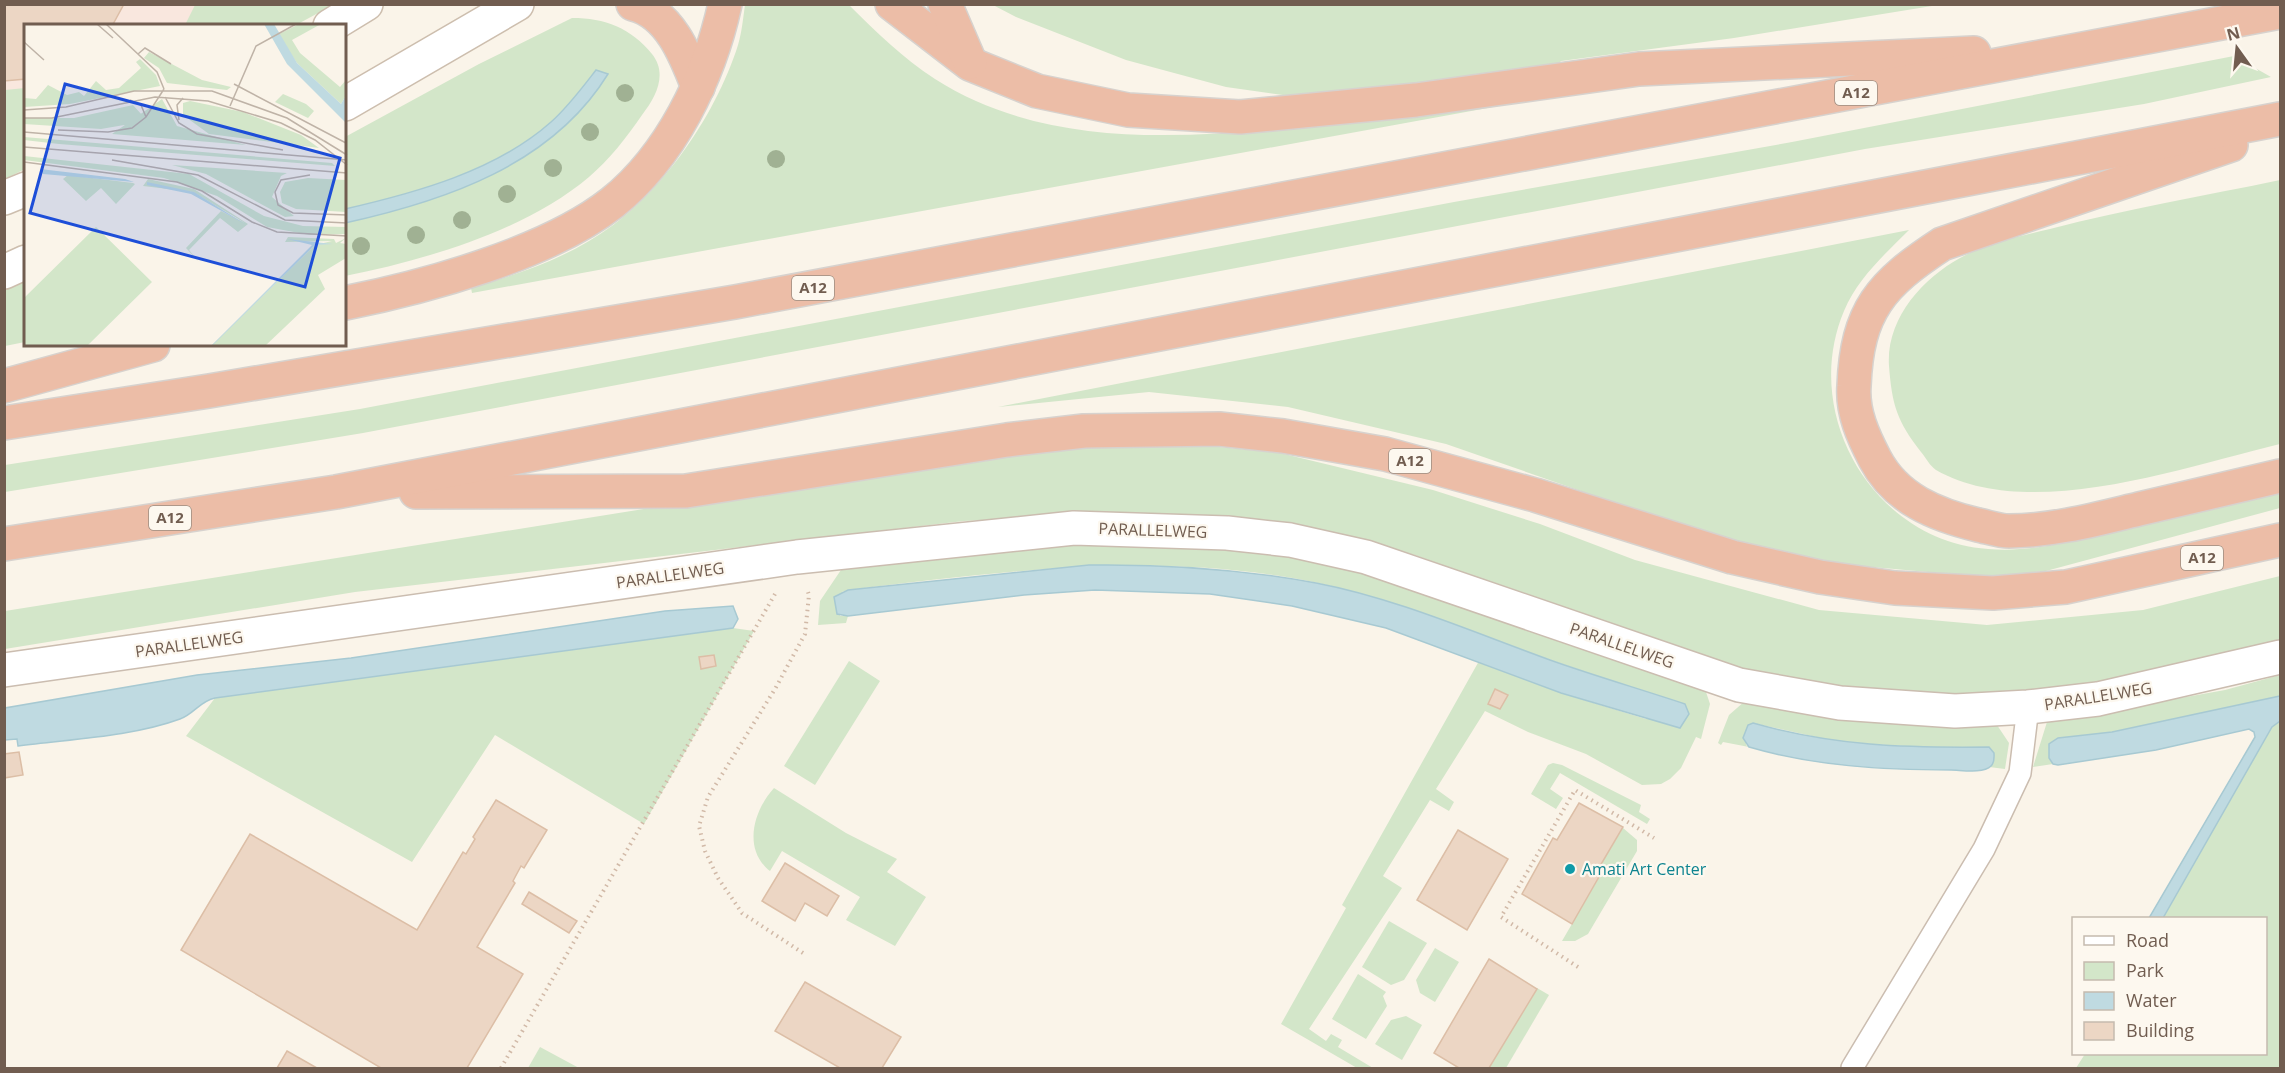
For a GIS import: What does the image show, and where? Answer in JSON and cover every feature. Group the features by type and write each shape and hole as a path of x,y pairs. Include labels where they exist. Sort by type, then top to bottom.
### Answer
{"highway":[{"path":"633,4 660,20 681,45 698,87"},
{"path":"346,303 433,282 573,229 613,202 650,163 698,87 712,55 724,4"},
{"name":"A12","path":"892,4 970,64 1037,92 1128,110 1240,117 1416,100 1640,69 2093,48"},
{"path":"945,4 970,64"},
{"name":"A12","path":"4,423 209,391 735,302 2280,12"},
{"name":"A12","path":"4,544 336,492 2280,119"},
{"path":"2280,128 1942,244 1904,269 1879,296 1863,325 1855,359 1853,399 1862,433 1882,472 1906,497 1937,515 2007,531 2091,521 2280,476"},
{"path":"4,386 149,346"},
{"name":"A12","path":"336,492 686,491 1007,440 1084,431 1219,429 1284,436 1385,454 1535,495 1732,557 1820,577 1895,588 1993,593 2066,587 2280,540"}],"street":[{"path":"333,24 366,4"},
{"path":"346,103 517,4"},
{"path":"4,198 24,190"},
{"path":"4,272 24,263"},
{"name":"PARALLELWEG","path":"4,670 797,557 1074,528 1173,530 1290,540 1366,557 1434,578 1739,685 1851,704 1954,711 2028,707 2098,699 2280,657"}],"lane":[{"path":"1852,1068 1984,849 2020,773 2028,707"}],"path":[{"path":"797,557 809,595 805,634 775,689 708,797 699,826 705,851 718,878 742,913 803,953"},
{"path":"501,1068 797,557"},
{"path":"1578,967 1501,917 1575,790 1654,838"}],"shaded area":[{"path":"5,5 248,5 209,24 24,24 24,121 5,131"}],"green space":[{"path":"195,4 333,5 298,24 185,24"},
{"path":"745,5 849,5 880,35 935,79 981,103 1030,120 1081,130 1186,135 1239,132 1532,100 472,293 471,288 532,268 589,241 614,225 660,182 698,129 728,73 738,45"},
{"path":"993,5 1938,5 1734,38 1561,61 1558,64 1390,87 1290,96 1226,87 1126,60 1016,17"},
{"path":"572,18 584,18 616,26 635,37 657,62 660,77 652,101 611,156 589,177 563,196 505,228 473,241 408,261 346,276 346,136 479,64"},
{"path":"2234,56 2271,77 2144,104 1865,149 363,433 5,492 5,465 360,409 1454,202 1792,142"},
{"path":"24,88 24,170 5,179 5,90"},
{"path":"2280,180 2280,444 2153,476 2106,486 2060,491 2015,492 1974,485 1936,470 1930,464 1906,431 1897,412 1889,366 1893,332 1900,317 1909,302 1932,277 1960,258 2004,240 2107,215"},
{"path":"1909,230 1864,277 1844,311 1833,351 1832,391 1840,430 1857,466 1881,498 1911,523 1947,541 1988,549 2007,550 2027,549 2084,539 2280,486 2280,508 2046,571 1984,577 1827,563 1738,541 1650,515 1446,444 1288,407 1149,392 998,407"},
{"path":"24,279 24,342 5,346 4,285"},
{"path":"1149,440 1280,453 1433,490 1540,524 1635,560 1819,610 1987,625 2143,610 2280,576 2280,643 2139,677 2046,691 1967,696 1864,693 1767,677 1663,646 1415,555 1268,520 1126,513 964,521 355,592 5,649 5,611 750,492 1050,450"},
{"path":"1039,543 1262,549 1391,576 1705,689 1710,704 1701,739 1696,737 1681,768 1670,779 1661,784 1642,785 1586,754 1528,732 1485,711 1436,789 1454,802 1449,811 1430,800 1383,876 1402,888 1309,1029 1326,1041 1331,1034 1342,1040 1338,1047 1373,1068 1357,1068 1281,1024 1346,908 1342,905 1479,661 1561,693 1646,719 1687,716 1685,704 1568,666 1377,598 1318,583 1259,573 1142,566 1083,567 965,576 842,592 840,616 848,616 846,623 818,625 820,601 845,564"},
{"path":"733,628 754,631 644,824 495,735 412,862 186,736 215,698"},
{"path":"849,661 880,681 815,785 784,766"},
{"path":"2280,675 2280,696 2112,732 2058,738 2049,744 2049,758 2053,764 2033,767 2047,722 2225,690"},
{"path":"1745,701 1995,722 2009,743 2005,769 1989,767 1992,765 1937,748 1839,742 1753,723 1746,745 1749,747 1723,742 1721,745 1718,743 1729,715"},
{"path":"2280,721 2280,1068 2076,1068 2084,1055 2267,1055 2267,917 2164,917 2272,727"},
{"path":"1553,763 1562,765 1641,805 1639,812 1650,819 1647,824 1560,773 1550,789 1563,798 1556,809 1531,794 1548,765"},
{"path":"774,788 846,833 897,859 887,872 926,897 895,946 846,920 860,897 782,851 770,871 761,862 756,852 754,830 761,807"},
{"path":"1623,828 1637,840 1637,851 1588,934 1575,941 1562,941 1604,869 1600,866"},
{"path":"1389,921 1427,943 1404,980 1391,985 1362,967"},
{"path":"1435,948 1459,962 1435,1002 1420,993 1416,980"},
{"path":"1358,974 1386,992 1383,996 1387,1006 1366,1039 1332,1019"},
{"path":"1537,988 1549,995 1506,1068 1489,1068"},
{"path":"1406,1016 1422,1025 1402,1060 1375,1044 1391,1020"},
{"path":"540,1047 579,1068 528,1068"}],"water":[{"path":"596,70 608,74 585,106 557,133 527,155 457,190 383,214 346,223 346,209 399,196 454,178 505,154 551,122 569,104"},
{"path":"1089,565 1146,565 1232,571 1288,578 1346,590 1405,607 1567,666 1685,704 1689,714 1680,728 1561,693 1386,628 1292,606 1210,594 1095,590 1024,595 848,616 837,614 834,597 848,590"},
{"path":"733,606 738,619 733,628 215,698 180,719 121,734 18,746 17,739 5,740 5,708 197,675 351,658 665,611"},
{"path":"2280,696 2280,721 2272,727 2164,917 2150,917 2255,737 2254,732 2249,729 2156,750 2058,765 2053,764 2049,758 2049,744 2058,738 2112,732"},
{"path":"1753,723 1813,737 1870,744 1989,747 1994,753 1994,760 1983,770 1972,771 1874,768 1824,763 1749,747 1743,738 1748,725"}],"building":[{"path":"4,4 124,4 113,24 24,24 24,79 4,81"},
{"path":"714,655 716,666 701,669 699,657"},
{"path":"1495,689 1508,695 1500,709 1488,704"},
{"path":"19,752 23,775 4,778 4,754"},
{"path":"496,800 547,830 524,868 521,866 513,881 515,883 477,947 523,974 467,1068 381,1068 181,950 250,834 417,930 463,852 466,854 475,839 473,837"},
{"path":"1579,803 1623,827 1600,866 1604,868 1572,924 1522,894 1553,838 1557,840"},
{"path":"1458,830 1508,859 1467,930 1417,900"},
{"path":"785,863 839,896 827,916 805,903 795,921 762,901"},
{"path":"529,892 577,921 569,933 522,904"},
{"path":"1489,959 1537,989 1489,1068 1459,1068 1434,1053"},
{"path":"805,982 901,1037 882,1068 840,1068 775,1031"},
{"path":"287,1051 317,1068 277,1068"}],"place":[{"name":"Amati Art Center","path":"1570,869"}]}
